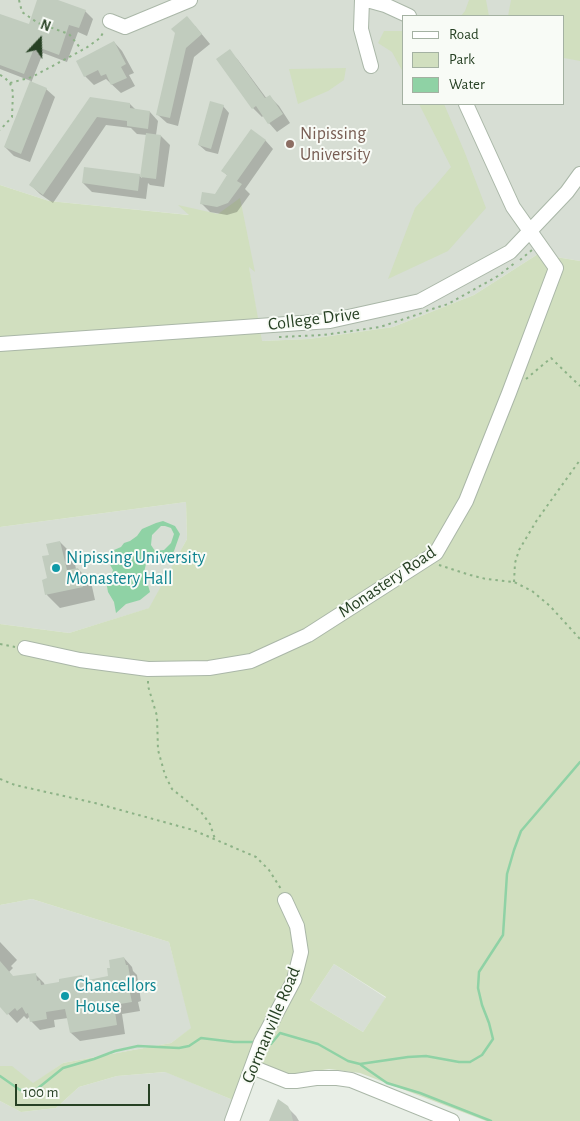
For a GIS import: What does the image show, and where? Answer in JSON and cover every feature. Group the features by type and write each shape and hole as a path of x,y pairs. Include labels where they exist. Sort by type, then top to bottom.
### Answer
{"street":[{"path":"362,0 361,28 372,66"},
{"path":"367,0 385,5 407,15"},
{"path":"110,21 125,27 180,2"},
{"path":"466,105 513,207 530,230"},
{"name":"College Drive","path":"0,344 330,321 420,301 510,252 567,192 580,174"},
{"name":"Monastery Road","path":"25,648 80,660 148,669 209,668 251,661 308,635 436,553 466,501 556,268 530,230"},
{"name":"Gormanville Road","path":"232,1121 266,1033 294,980 301,952 297,926 286,900"},
{"path":"252,1067 287,1081 316,1078 350,1080 452,1121"}],"path":[{"path":"19,0 22,12 38,23 69,34 82,50"},
{"path":"10,83 32,76 86,48 100,38 110,21"},
{"path":"0,75 10,83 13,92 12,117 0,130"},
{"path":"523,382 551,358 580,386"},
{"path":"514,582 514,563 519,550 537,520 580,460"},
{"path":"426,560 470,576 514,582 532,591 550,606 580,639"},
{"path":"0,644 25,648"},
{"path":"148,669 148,686 158,716 158,750 165,775 172,789 201,812 210,824 215,839"},
{"path":"0,778 15,785 95,802 193,830 215,839 256,857 270,870 286,900"}],"shaded area":[{"name":"Nipissing University","path":"0,0 580,0 580,261 538,254 474,295 393,327 309,339 261,341 241,220 49,201 0,185"},
{"path":"186,502 187,539 150,608 69,633 0,624 0,527"},
{"path":"32,899 169,942 192,1028 171,1043 63,1063 33,1084 12,1067 0,1066 0,905"},
{"path":"334,964 386,998 363,1032 310,1000"},
{"path":"166,1072 233,1100 225,1121 0,1121 0,1101 21,1112 56,1108 79,1087 117,1076"}],"green space":[{"path":"469,0 486,0 489,15 462,15"},
{"path":"511,0 580,0 580,61 565,58 565,15 508,15"},
{"path":"384,31 402,31 402,70 392,52 378,43"},
{"path":"346,68 344,80 328,91 298,104 289,69"},
{"path":"420,105 444,105 486,208 448,251 388,279 415,208 451,167"},
{"path":"0,185 49,201 189,215 178,205 218,214 240,198 255,272 249,267 262,341 309,339 393,327 474,295 538,254 580,261 580,1121 486,1121 360,1073 329,1069 289,1075 248,1060 233,1100 165,1072 117,1076 79,1087 56,1108 21,1112 0,1101 0,1066 12,1066 33,1083 63,1063 171,1043 191,1028 169,942 32,899 0,905 0,624 69,633 149,608 187,539 186,502 0,527","holes":["334,964 386,997 363,1032 310,1000"]}],"water":[{"path":"163,521 175,526 180,534 174,551 167,563 155,559 146,564 144,572 150,592 140,600 126,604 116,613 106,581 111,576 113,570 109,563 110,555 114,550 137,536 142,529","holes":["161,526 171,528 174,534 171,543 164,550 155,551 151,545 152,535"]}],"building":[{"path":"37,0 58,0 86,10 79,28 69,25 59,55 35,46 24,74 0,65 0,14 29,24"},
{"path":"187,16 202,34 186,48 170,118 156,115 175,33 171,29"},
{"path":"114,41 126,64 121,67 127,78 111,85 106,74 101,76 98,70 84,77 76,61"},
{"path":"230,49 265,98 270,95 283,114 268,124 256,106 252,109 216,59"},
{"path":"30,81 47,88 21,154 4,147"},
{"path":"90,97 130,103 130,108 150,111 148,129 127,126 127,121 97,117 43,195 29,185"},
{"path":"210,101 224,105 211,149 198,145"},
{"path":"251,129 266,140 237,181 242,184 228,203 217,207 200,204 202,192 215,194 227,175 221,171"},
{"path":"146,133 161,135 156,179 140,177"},
{"path":"84,167 140,174 138,191 82,183"},
{"name":"Nipissing University Monastery Hall","path":"60,541 67,570 78,568 83,587 45,595 42,580 47,578 42,556 49,555 46,544"},
{"name":"Chancellors House","path":"124,957 126,965 128,965 133,993 130,993 132,1002 114,1005 117,1025 70,1033 65,1009 46,1012 47,1019 30,1022 28,1013 26,1014 22,1007 17,1011 15,1008 7,1015 0,1007 0,961 13,976 36,973 37,981 40,980 41,985 59,982 59,979 82,975 83,981 108,976 109,960"},
{"path":"278,1099 288,1106 293,1121 269,1121"}],"waterway":[{"path":"267,1043 271,1044 280,1033 318,1044 348,1061 360,1064 426,1056 470,1062 482,1055 493,1039 478,988 479,972 503,935 507,874 514,850 521,831 580,762"},
{"path":"0,1076 20,1090 37,1089 63,1068 115,1051 138,1046 179,1048 189,1046 201,1038 234,1042 257,1042"},
{"path":"361,1065 387,1083 420,1093 491,1121"}],"place":[{"name":"Nipissing University","path":"290,144"},
{"name":"Nipissing University Monastery Hall","path":"56,568"},
{"name":"Chancellors House","path":"65,996"}]}
